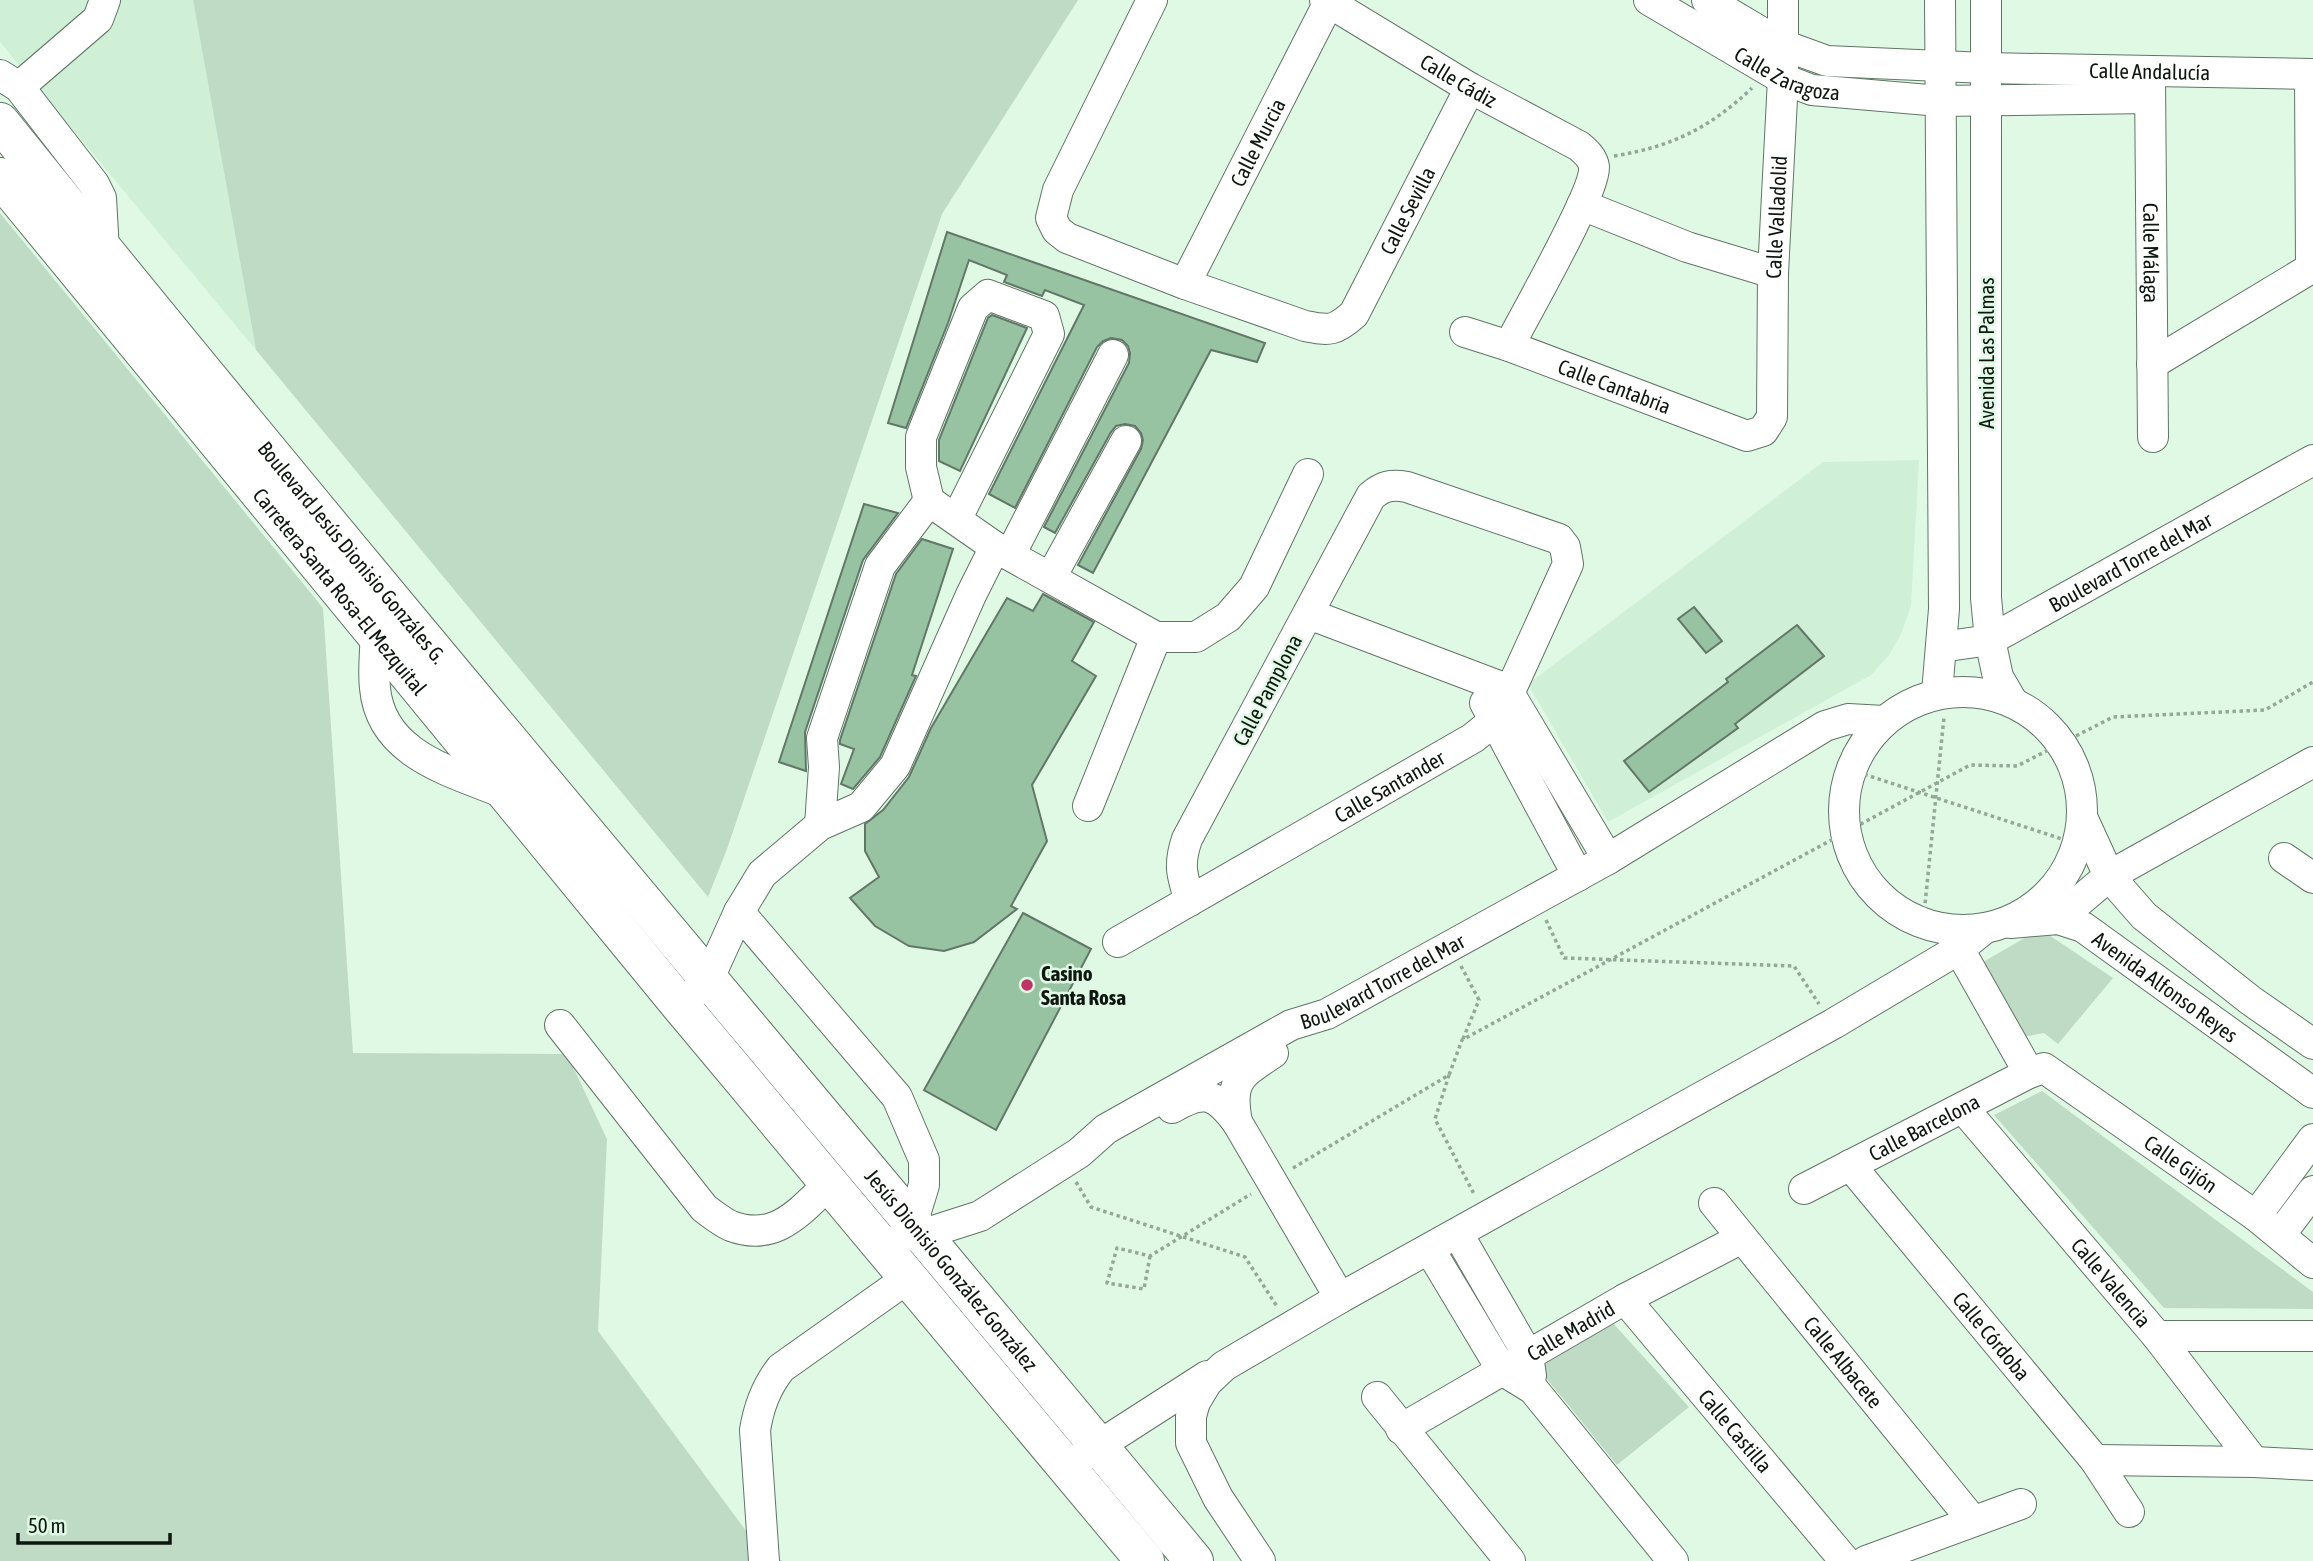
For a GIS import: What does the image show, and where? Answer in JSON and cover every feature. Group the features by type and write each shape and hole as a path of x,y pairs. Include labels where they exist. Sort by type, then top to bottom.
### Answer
{"main road":[{"name":"Boulevard Jesús Dionisio Gonzáles G.","path":"0,122 349,551 709,978"},
{"name":"Carretera Santa Rosa-El Mezquital","path":"0,177 680,1005"},
{"name":"Jesús Dionisio González González","path":"709,978 1194,1561"},
{"name":"Jesús Dionisio González González","path":"680,1005 1145,1561"}],"street":[{"path":"104,251 103,212 94,184 9,81 98,19 105,0"},
{"path":"1152,0 1058,190 1051,218 1057,230 1067,238 1185,284"},
{"name":"Calle Zaragoza","path":"1649,0 1779,65 1827,61 1986,68"},
{"name":"Calle Zaragoza","path":"1707,0 1779,65 1812,90 1940,101 1986,100"},
{"name":"Calle Valladolid","path":"1763,431 1772,417 1773,273 1783,0"},
{"name":"Avenida Las Palmas","path":"1940,0 1944,595 1942,693"},
{"name":"Avenida Las Palmas","path":"1986,0 1986,598 1990,640 1998,677 2012,701"},
{"name":"Calle Cádiz","path":"1340,4 1470,88 1579,146 1591,159"},
{"name":"Calle Murcia","path":"1185,284 1340,4"},
{"name":"Calle Andalucía","path":"1986,68 2150,85"},
{"path":"2152,364 2312,267 2311,74"},
{"name":"Calle Andalucía","path":"1986,100 2311,74"},
{"name":"Calle Málaga","path":"2150,85 2153,437"},
{"name":"Calle Sevilla","path":"1185,284 1305,326 1338,328 1354,314 1365,294 1470,88"},
{"path":"1509,346 1582,205 1593,174 1594,165 1591,159"},
{"path":"1582,205 1687,247 1773,273"},
{"path":"957,518 1049,334 1044,316 988,295 973,308 921,437 920,467 929,501 1003,551 1156,637 1196,636 1228,617 1254,587 1308,474"},
{"name":"Calle Cantabria","path":"1465,332 1747,436 1763,431"},
{"path":"680,1005 709,978 739,912 762,874 820,825 861,807 895,766 971,595 1003,551 1113,355"},
{"path":"1051,577 1126,441"},
{"name":"Boulevard Torre del Mar","path":"1941,647 1990,640 2313,460"},
{"name":"Calle Pamplona","path":"1190,901 1181,871 1182,854 1187,839 1371,496 1382,487 1407,487 1547,533 1559,539 1565,547"},
{"path":"820,825 824,767 822,738 880,566 929,501"},
{"name":"Calle Santander","path":"1118,942 1474,738 1494,721 1568,564 1565,547"},
{"path":"1309,614 1472,676 1509,693 1608,859"},
{"path":"376,634 375,689 379,710 393,734 409,750 423,758 506,794"},
{"path":"1088,806 1156,637"},
{"path":"1472,676 1578,876"},
{"path":"1067,1468 1098,1445 1224,1366 1340,1298 1833,1024 1994,926 2034,907 2059,882 2076,851 2080,830 2079,782 2065,748 2043,721 2012,701 1988,693 1942,693 1909,704 1884,720"},
{"name":"Boulevard Torre del Mar","path":"879,1241 918,1227 980,1216 1072,1158 1106,1129 1291,1025 1327,1014 1578,876 1825,726 1848,719 1884,720"},
{"name":"Avenida Alfonso Reyes","path":"1884,720 1861,747 1847,779 1843,813 1848,847 1863,879 1886,904 1923,924 1949,931 2058,919 2083,927 2313,1093"},
{"path":"2058,919 2109,876 2313,762"},
{"path":"1532,791 1558,775"},
{"name":"Avenida Alfonso Reyes","path":"2080,830 2109,876 2128,900 2155,925 2250,1000 2313,1044"},
{"path":"2284,858 2313,878"},
{"path":"739,912 897,1097 925,1160 918,1227"},
{"path":"1959,949 2037,1071"},
{"path":"1237,1122 1234,1093 1243,1076 1327,1014"},
{"path":"559,1025 704,1208 730,1226 757,1232 775,1228 792,1219 830,1183"},
{"name":"Calle Barcelona","path":"1804,1189 2037,1071"},
{"name":"Calle Gijón","path":"2037,1071 2256,1216 2313,1263"},
{"path":"1072,1158 1113,1141 1190,1097 1199,1095 1217,1099 1237,1122 1340,1298"},
{"name":"Calle Valencia","path":"1962,1108 2157,1336 2254,1462"},
{"path":"2256,1216 2313,1139"},
{"name":"Calle Córdoba","path":"1850,1165 2095,1460 2129,1512"},
{"path":"2280,1235 2313,1191"},
{"name":"Calle Albacete","path":"1714,1203 1973,1521"},
{"path":"1458,1234 1528,1355 1533,1389"},
{"name":"Calle Madrid","path":"1401,1429 1625,1299 1742,1238"},
{"path":"1430,1250 1502,1370 1533,1389 1674,1561"},
{"path":"764,1561 755,1430 758,1408 768,1384 781,1368 908,1278"},
{"name":"Calle Castilla","path":"1625,1299 1844,1561"},
{"path":"2157,1336 2313,1336"},
{"path":"1224,1366 1207,1382 1195,1402 1191,1416 1191,1443 1218,1498 1259,1561"},
{"path":"1377,1397 1510,1561"},
{"path":"2095,1460 2313,1465"},
{"path":"1866,1561 2021,1504"}],"path":[{"path":"1591,159 1644,151 1690,134 1718,117 1779,65"},
{"path":"1462,1041 1970,765 2017,766 2113,717 2265,710 2313,682"},
{"path":"1923,924 1937,798 1942,693"},
{"path":"1851,770 1937,798 2080,830"},
{"path":"1536,899 1564,958 1794,966 1833,1024"},
{"path":"1451,946 1479,1000 1449,1075 1435,1119 1486,1218"},
{"path":"1150,1256 1144,1289 1107,1283 1117,1248 1150,1256 1449,1075"},
{"path":"1072,1158 1091,1207 1245,1257 1290,1328"}],"shaded area":[{"path":"0,0 193,0 256,350 0,42"},
{"path":"193,0 1078,0 942,214 727,849 708,897 256,350"},
{"path":"0,213 323,608 353,1053 567,1054 607,1139 598,1331 761,1551 783,1561 0,1561"},
{"path":"1919,460 1911,606 1901,634 1889,655 1871,675 1608,822 1528,684 1823,462"},
{"path":"2040,929 2113,978 2058,1044 2044,1033 2023,1037 1978,965"},
{"path":"2042,1091 2313,1292 2313,1309 2164,1308 1994,1115"},
{"path":"1611,1321 1689,1407 1617,1465 1538,1368"}],"building":[{"path":"947,232 1265,343 1257,362 1211,350 1093,573 1078,565 1141,449 1143,440 1135,426 1116,426 1055,533 1044,527 1129,363 1128,346 1122,340 1111,338 1097,347 1015,508 989,494 1084,305 1045,290 1042,296 1004,282 1007,275 969,260 948,323 906,428 888,423"},
{"path":"992,315 1027,328 960,471 939,461 939,440 988,318"},
{"path":"864,504 898,513 863,560 805,732 806,771 779,762"},
{"path":"922,539 953,549 912,675 916,676 880,757 853,789 841,784 854,749 840,744 840,740 896,574"},
{"path":"1043,594 1094,622 1072,661 1096,676 1032,785 1047,841 1011,906 1017,909 974,942 944,951 909,946 875,926 850,898 879,877 865,851 865,824 883,810 909,777 931,728 1007,598 1033,611"},
{"path":"1694,607 1722,641 1706,653 1678,619"},
{"path":"1797,625 1824,656 1735,724 1738,728 1649,792 1624,761 1728,682 1726,679"},
{"name":"Casino Santa Rosa","path":"1023,913 1091,949 996,1130 924,1090"}],"place":[{"name":"Casino Santa Rosa","path":"1027,985"}]}
